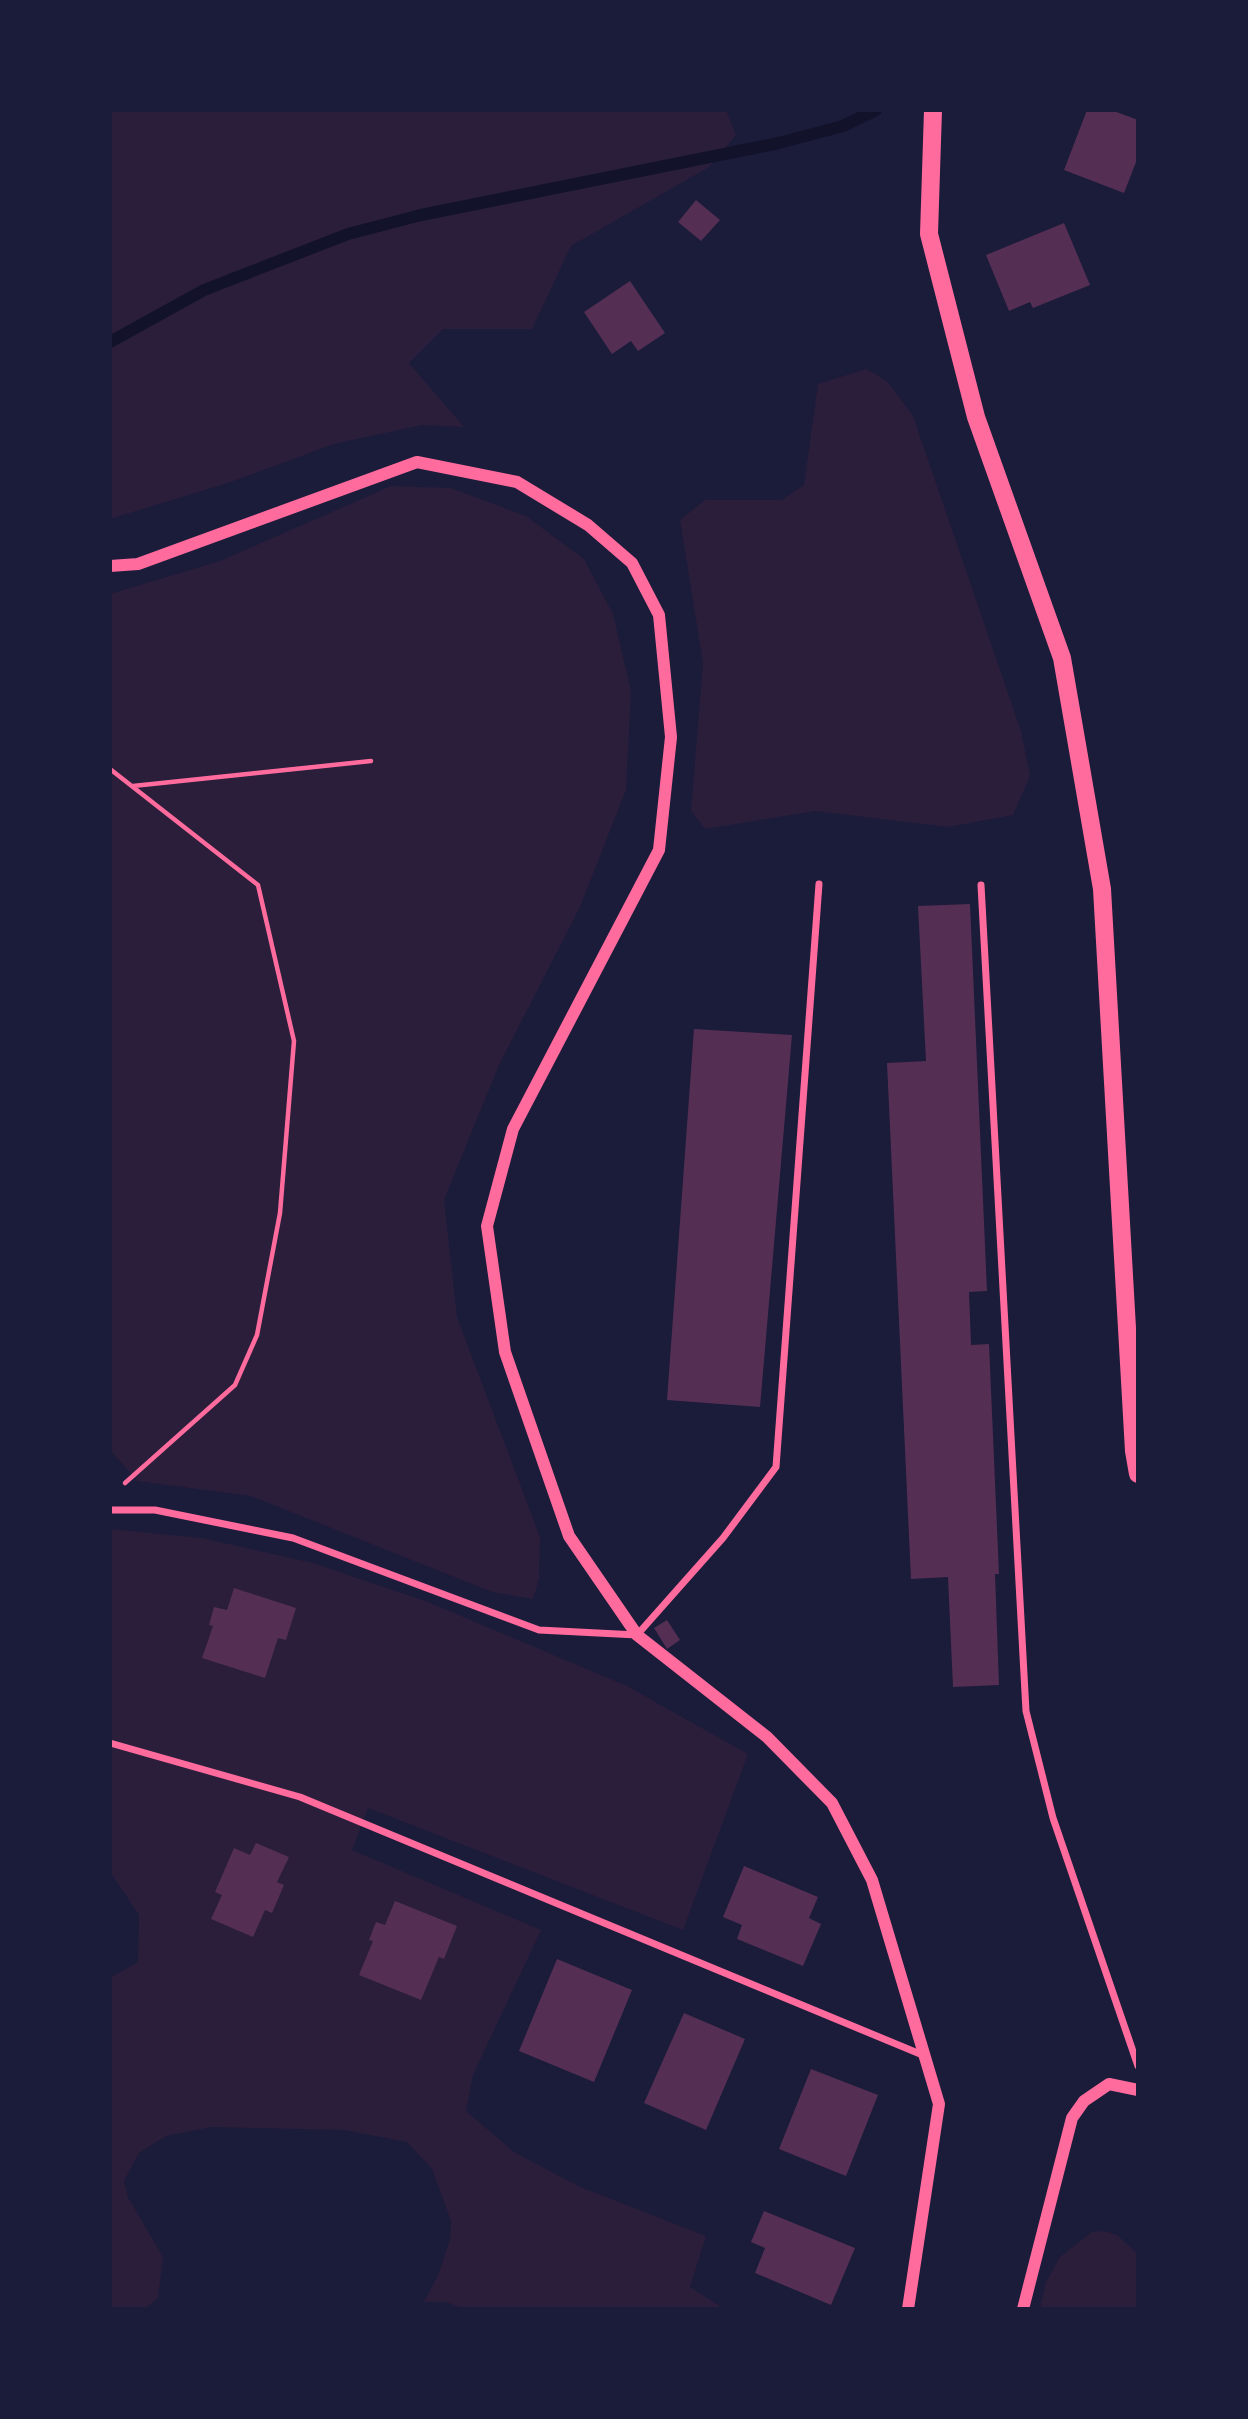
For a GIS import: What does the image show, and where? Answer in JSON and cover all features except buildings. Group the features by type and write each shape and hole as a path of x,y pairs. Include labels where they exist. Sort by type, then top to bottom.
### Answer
{"main road":[{"path":"933,110 929,234 976,417 1062,658 1102,889 1138,1474"}],"street":[{"path":"110,566 138,564 417,462 517,482 588,525 632,563 659,615 671,737 659,850 513,1129 487,1226 505,1352 569,1536 637,1635 767,1737 832,1803 872,1880 939,2104 908,2309"},
{"path":"637,1635 723,1538 776,1467 818,884"},
{"path":"981,885 1026,1711 1053,1818 1138,2066"},
{"path":"110,1510 155,1510 293,1538 539,1630 637,1635"},
{"path":"110,1744 300,1797 926,2056"},
{"path":"1023,2309 1072,2118 1084,2101 1109,2084 1138,2090"}],"path":[{"path":"133,786 371,761"},
{"path":"110,769 258,885 295,1041 280,1213 257,1335 235,1384 121,1487"}],"shaded area":[{"path":"110,110 726,110 736,135 709,167 571,246 532,329 443,329 409,363 464,427 422,425 334,444 228,483 110,519"},
{"path":"866,369 887,381 913,416 1021,731 1030,776 1013,815 948,827 815,811 705,829 691,811 703,663 680,520 705,500 782,500 804,485 818,384"},
{"path":"391,486 451,488 526,516 584,559 613,614 631,691 626,790 580,907 499,1065 444,1200 457,1317 540,1537 539,1579 533,1599 492,1592 251,1496 137,1481 110,1450 110,594 220,561"},
{"path":"110,1529 202,1538 313,1563 428,1602 627,1686 748,1754 683,1930 368,1808 352,1850 541,1930 473,2075 466,2111 514,2152 578,2186 706,2236 690,2287 724,2309 463,2309 447,2302 424,2302 439,2273 450,2239 451,2221 432,2169 407,2142 343,2130 211,2127 166,2136 139,2153 124,2181 128,2197 163,2257 158,2298 145,2309 110,2309 110,1978 138,1962 139,1915 110,1872"},
{"path":"1105,2231 1117,2235 1138,2254 1138,2309 1040,2309 1046,2282 1060,2257 1092,2232"}],"waterway":[{"path":"110,342 204,290 348,234 421,215 779,143 843,126 876,110"}]}
